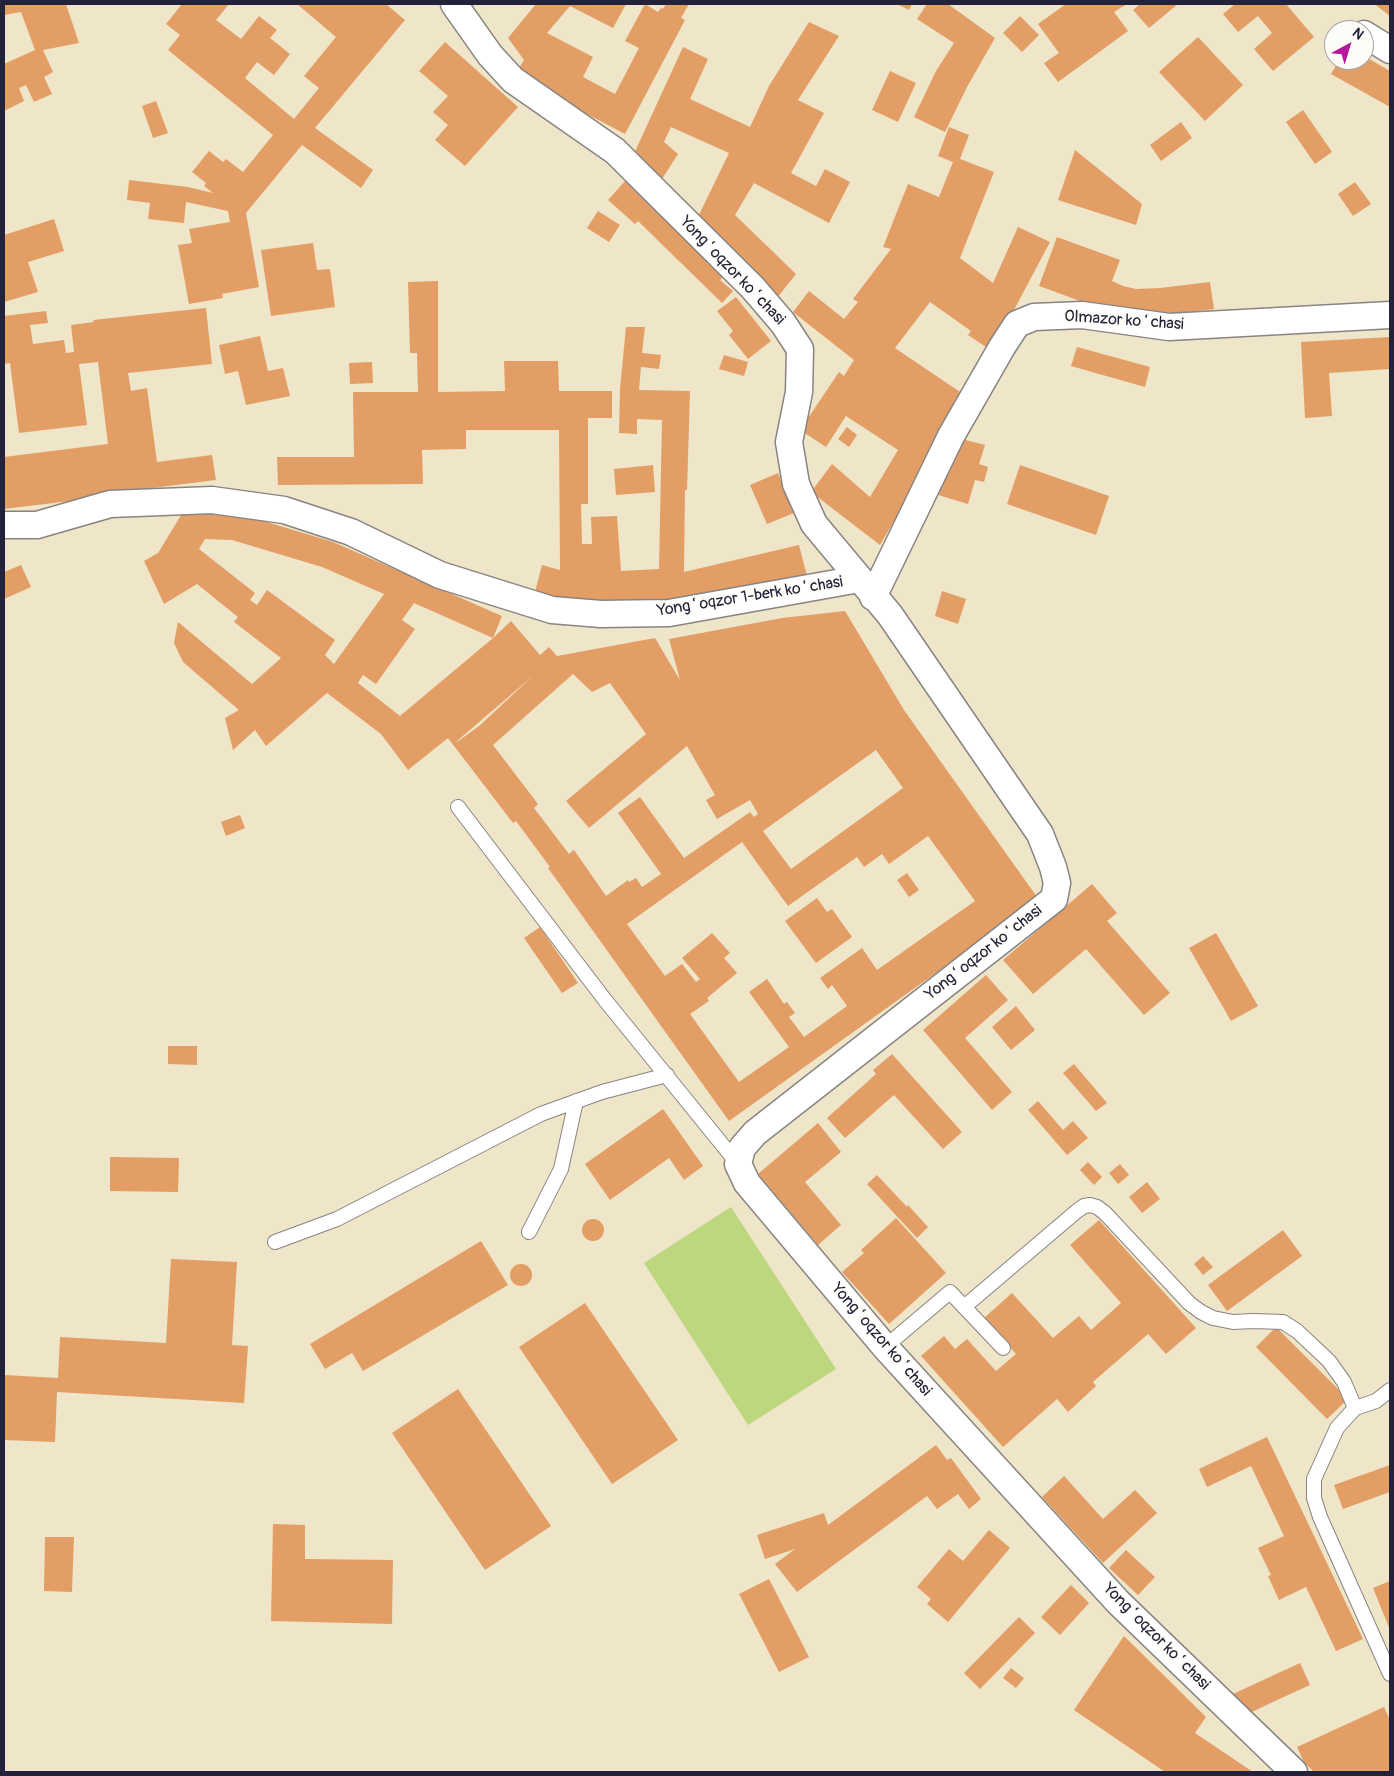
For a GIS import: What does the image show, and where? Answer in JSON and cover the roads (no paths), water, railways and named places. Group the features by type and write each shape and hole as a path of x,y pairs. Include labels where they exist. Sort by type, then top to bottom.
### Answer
{"street":[{"name":"Yongʻoqzor koʻchasi","path":"454,4 490,54 513,80 615,151 753,288 783,323 800,349 799,392 789,442 796,484 814,524 890,615 1040,834 1057,883 1054,899 755,1133 742,1148 738,1164 747,1183 885,1347 1118,1602 1294,1772"},
{"path":"1374,40 1390,50"},
{"name":"Olmazor koʻchasi","path":"866,588 951,436 1017,324 1034,317 1082,315 1169,327 1390,315"},
{"name":"Yongʻoqzor 1-berk koʻchasi","path":"4,526 37,525 110,504 212,500 284,510 351,532 440,575 552,610 601,614 669,614 866,588"}],"lane":[{"path":"458,806 605,1000 738,1164"},
{"path":"275,1242 337,1219 542,1114 602,1092 666,1075"},
{"path":"529,1232 561,1169 576,1102"},
{"path":"964,1307 1084,1206 1090,1205 1106,1213 1189,1304 1200,1312 1213,1318 1233,1322 1284,1322 1297,1331 1329,1361 1344,1382 1355,1408"},
{"path":"885,1347 950,1292 1003,1348"},
{"path":"1390,1390 1376,1401 1355,1408 1337,1428 1314,1479 1314,1498 1320,1517 1390,1674"}]}
